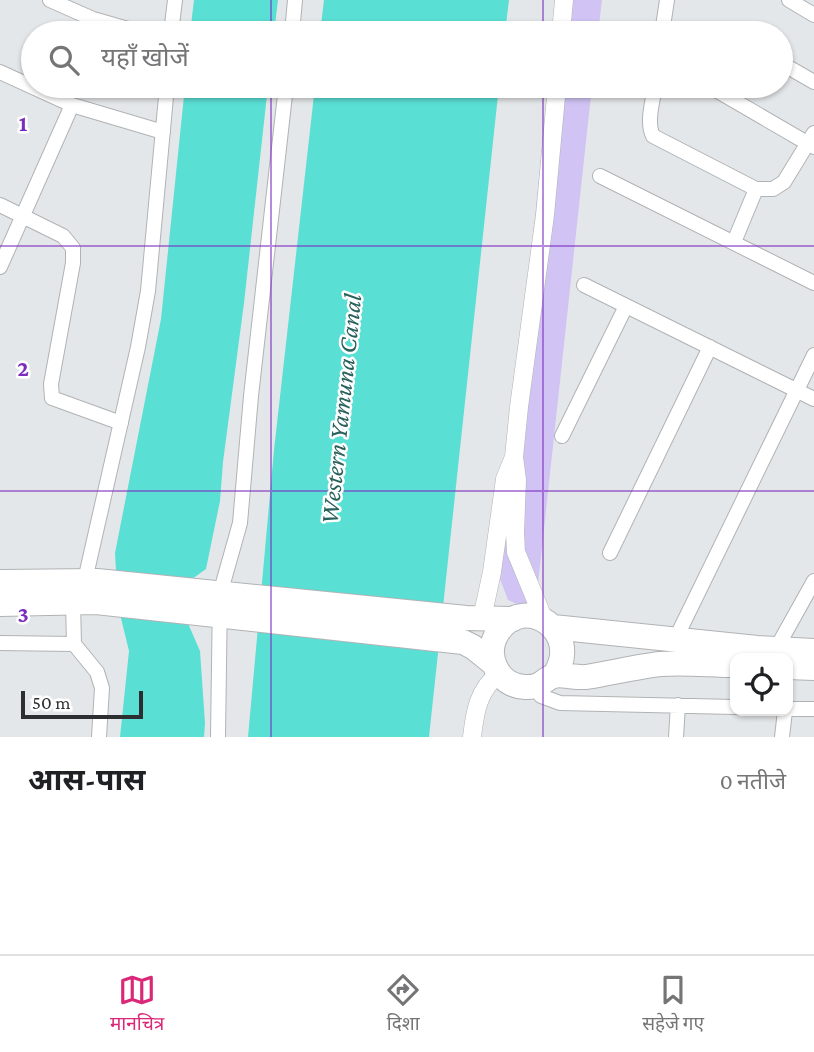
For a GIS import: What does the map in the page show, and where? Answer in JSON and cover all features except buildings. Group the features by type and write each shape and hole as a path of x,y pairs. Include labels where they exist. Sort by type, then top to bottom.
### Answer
{"highway":[{"path":"0,582 219,605 470,626 523,616 549,623 752,653"},
{"path":"0,604 88,591"},
{"path":"496,669 493,643 504,625 513,619"},
{"path":"545,681 560,667 563,656 563,646 549,623"},
{"path":"470,626 473,647 515,685 663,664 730,665"},
{"path":"793,656 814,651"},
{"path":"793,661 814,668"}],"street":[{"path":"50,0 100,21"},
{"path":"172,21 175,0"},
{"path":"293,21 295,0"},
{"path":"562,21 564,0"},
{"path":"664,21 667,0"},
{"path":"789,0 814,15"},
{"path":"793,70 814,82"},
{"path":"0,72 21,82"},
{"path":"57,98 163,132"},
{"path":"74,645 88,591 148,291 166,98"},
{"path":"218,737 219,605 240,523 251,396 285,98"},
{"path":"549,623 516,552 517,480 514,457 545,215 555,98"},
{"path":"654,98 650,128 653,136 756,189 773,189 780,186 812,141 731,98"},
{"path":"2,258 72,105"},
{"path":"600,176 814,283"},
{"path":"734,242 756,189"},
{"path":"0,205 63,236 73,248 73,263 51,384 52,398 121,423"},
{"path":"584,285 814,399"},
{"path":"562,436 626,306"},
{"path":"610,553 709,347"},
{"path":"675,640 814,355"},
{"path":"470,626 492,572 505,479 514,457"},
{"path":"784,653 814,581"},
{"path":"0,643 74,645 99,676 102,697 99,737"},
{"path":"472,737 479,697 496,669"},
{"path":"545,681 541,696 560,703 730,707"},
{"path":"676,737 678,705"},
{"path":"793,710 814,709"},
{"path":"782,737 785,716"}],"shaded area":[{"path":"558,0 602,0 599,21 556,21"},
{"path":"548,98 591,98 535,612 508,600 497,571"}],"water":[{"path":"194,0 278,0 275,21 191,21"},
{"path":"324,0 509,0 506,21 321,21"},
{"path":"184,98 267,98 220,501 206,569 185,584 183,612 200,651 204,737 120,737 129,651 118,606 115,553 161,319"},
{"name":"Western Yamuna Canal","path":"314,98 498,98 429,737 248,737 274,450"}]}
